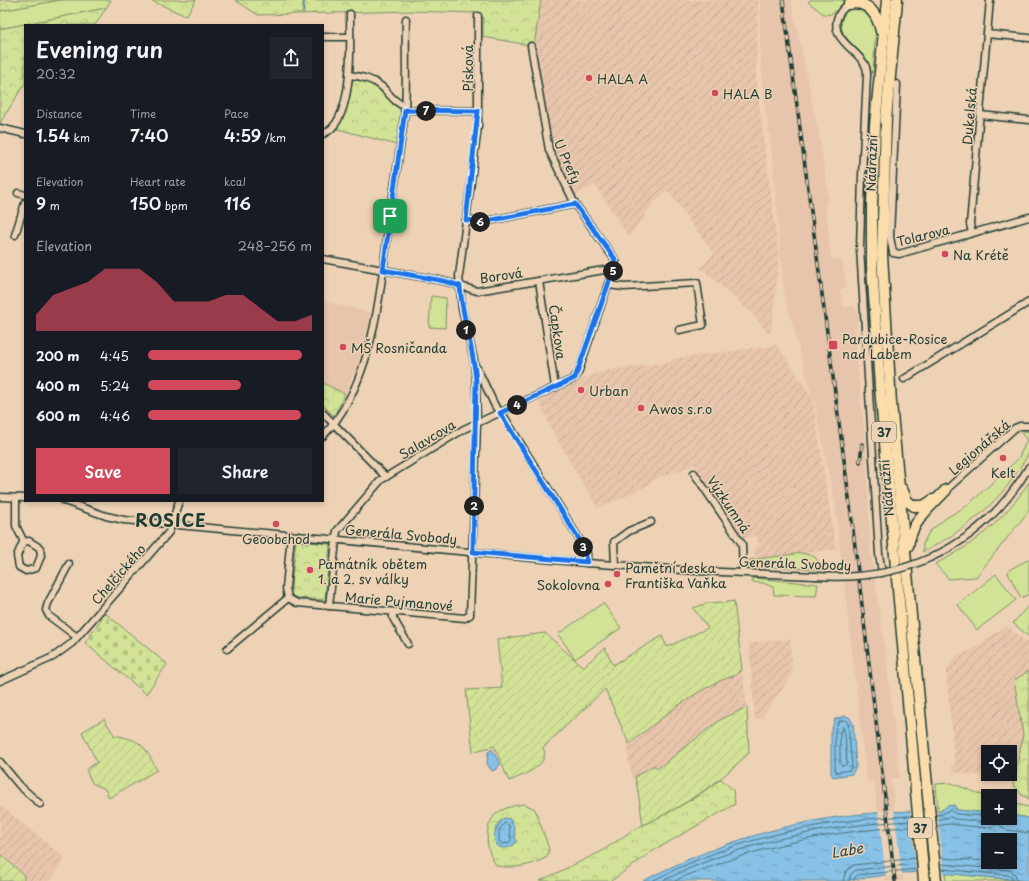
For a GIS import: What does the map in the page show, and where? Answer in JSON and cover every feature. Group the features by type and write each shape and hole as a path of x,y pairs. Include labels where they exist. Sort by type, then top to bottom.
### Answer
{"main road":[{"path":"849,4 866,0"},
{"name":"37","path":"883,36 887,0"},
{"name":"Nádražní","path":"897,0 883,174 882,255 898,473 936,881"},
{"path":"849,4 862,5 872,10 878,19 883,36"},
{"name":"Nádražní","path":"883,36 878,87 872,204 873,280 880,387 924,881"},
{"path":"898,473 906,498 914,506 926,504 946,490"},
{"path":"906,564 909,535 912,528 946,490"}],"street":[{"name":"Dukelská","path":"972,233 970,224 990,0"},
{"path":"849,4 841,10 838,16 837,31 842,39 864,63 867,75 861,182 860,248 879,554 882,573 910,566 932,557 958,542 988,519 1012,493 1029,468"},
{"path":"324,133 333,127 342,111 349,75 350,14"},
{"name":"Písková","path":"474,360 462,309 459,270 478,111 478,16"},
{"path":"324,435 334,424 344,408 362,366 376,317 405,108 406,19"},
{"path":"987,34 1029,38"},
{"path":"324,37 350,37"},
{"name":"U Prefy","path":"531,46 547,145 575,204 615,259 613,271"},
{"path":"349,75 359,76 376,83 405,108 478,111"},
{"name":"Tolarova","path":"897,84 890,236 892,252 899,254 1029,217"},
{"path":"980,115 1029,120"},
{"path":"0,128 24,134"},
{"path":"18,193 24,195"},
{"path":"466,220 482,222 575,204"},
{"path":"15,235 24,206"},
{"name":"Borová","path":"324,259 444,281 477,291 604,270 613,271"},
{"name":"Salavcova","path":"335,539 339,526 386,476 477,423 573,379 578,373 613,271"},
{"name":"Čapkova","path":"539,281 556,387"},
{"path":"608,285 624,287 697,283 703,325 679,330"},
{"path":"904,379 1029,302"},
{"path":"474,360 500,413 584,547 587,562"},
{"path":"473,552 477,423 474,360"},
{"path":"324,414 386,476"},
{"name":"Legionářská","path":"946,490 1015,428 1020,426 1029,426"},
{"name":"Výzkumná","path":"694,473 742,544 743,572"},
{"path":"0,497 24,498"},
{"path":"16,498 16,526 24,542"},
{"name":"Generála Svobody","path":"73,502 117,519 615,565 697,571 844,577 882,573"},
{"name":"Chelčického","path":"0,681 53,657 68,647 169,532 179,502"},
{"path":"615,565 614,542 629,531 651,522"},
{"path":"227,648 288,598 286,588 291,535"},
{"path":"329,606 335,539"},
{"path":"29,541 35,543 40,548 41,553 37,566 29,571 21,568 17,561 17,556 24,542 29,541"},
{"name":"Marie Pujmanové","path":"288,598 297,603 468,617 470,613 473,552"},
{"path":"69,564 48,603 46,610 49,616 77,637"},
{"path":"393,612 396,623 408,644"},
{"path":"0,762 20,786 40,804"}],"shaded area":[{"path":"541,0 758,0 756,79 779,258 772,326 769,335 753,314 701,268 714,254 667,190 653,204 629,237 595,185 573,196 549,146 534,46"},
{"path":"760,0 791,0 820,140 829,200 825,201 831,259 842,261 847,287 840,290 843,307 855,307 859,318 854,337 866,445 870,546 886,657 900,777 891,779 903,881 886,881 874,781 867,781 835,504 816,410 784,293 772,152 763,94 760,43"},
{"name":"MŠ Rosničanda","path":"324,301 371,313 360,358 345,394 324,384"},
{"path":"777,345 812,397 836,549 758,558 754,553 754,548 759,545 757,536 744,539 695,465 660,477 637,491 598,508 556,438 538,400 578,382 580,378 582,379 605,371 671,362 672,359"},
{"path":"1006,626 1029,643 1029,671 1014,680 1023,735 1017,761 1017,745 981,745 981,775 953,772 952,767 955,766 946,671 956,656 972,650"},
{"path":"790,639 792,675 761,719 755,719 749,643"},
{"path":"742,670 747,707 720,720 657,769 654,765 633,778 628,759 629,744 670,711 702,689 718,680 738,674 739,671"},
{"path":"0,805 65,858 50,881 24,881 24,875 0,854"}],"green space":[{"path":"0,0 60,0 0,11"},
{"path":"60,0 111,0 106,8 0,29 0,11"},
{"path":"150,0 196,0 186,16"},
{"path":"235,0 541,0 534,46 483,37 483,17 475,13 411,11 258,15"},
{"path":"810,0 851,0 831,14 825,15 808,2"},
{"path":"855,7 868,10 876,25 873,73 871,72 865,58 842,31 841,25 843,17 847,12"},
{"path":"106,8 96,24 25,24"},
{"path":"24,24 24,85 0,123 0,29"},
{"path":"354,78 373,84 387,94 397,105 402,119 397,145 334,128 351,80"},
{"path":"431,296 446,298 445,328 429,327"},
{"path":"324,384 345,394 334,416 324,406"},
{"path":"1026,431 1029,432 1029,450 1027,455 1019,469 1000,495 964,527 923,552 923,544 929,532 946,518 968,505 1018,459 1027,440 1021,433"},
{"path":"1029,482 1029,509 1027,513 976,577 949,579 935,564 962,549 988,530 1010,507"},
{"path":"296,541 330,544 325,600 290,597"},
{"path":"803,553 815,557 824,570 779,567 759,568 752,565 749,560"},
{"path":"1029,559 1029,594 1021,598 1008,573 1009,570"},
{"path":"996,574 1016,600 977,630 958,605"},
{"path":"753,578 818,584 816,596 774,595 773,587 763,583 752,582"},
{"path":"734,601 742,670 739,671 738,674 708,687 680,704 629,744 605,689 543,748 545,754 539,765 521,776 509,781 494,746 473,752 466,690 502,688 497,639 545,633 583,667 605,648 613,665 662,636 667,647 708,628 693,608 709,603"},
{"path":"603,603 621,628 575,659 558,634"},
{"path":"1029,605 1029,637 1013,623"},
{"path":"105,613 167,664 146,694 85,643"},
{"path":"1029,671 1029,799 1022,795 1013,785 1014,781 1017,781 1017,765 1023,735 1014,680"},
{"path":"747,707 749,753 725,775 700,794 643,825 635,777 654,765 657,769 720,720"},
{"path":"104,719 114,735 131,739 141,745 145,749 157,770 109,798 105,789 92,783 86,770 97,762 82,732"},
{"path":"721,779 733,790 735,804 653,851 611,881 540,881 602,851 633,830 696,797"},
{"path":"951,783 981,794 981,812 957,810 954,805 938,811 936,784"},
{"path":"524,804 535,809 549,849 547,857 535,863 523,866 497,866 490,854 487,840 489,825 492,818 506,808","holes":["504,818 514,827 515,842 513,846 495,830 499,822"]},
{"path":"1017,804 1029,807 1029,818 1017,816"},
{"path":"0,854 24,875 24,881 0,881"},
{"path":"945,873 1021,881 946,881"}],"water":[{"path":"845,716 849,717 853,723 856,767 852,774 833,777 831,773 831,731 835,719"},
{"path":"492,749 500,764 497,769 492,771 487,764 488,752"},
{"name":"Labe","path":"954,805 957,810 981,812 981,825 1017,825 1017,816 1029,818 1029,881 930,872 899,873 845,881 643,881 697,856 755,835 784,827 843,816 899,811 941,811 947,806"},
{"path":"504,818 510,819 514,827 516,842 512,846 506,848 499,847 495,840 495,832"}],"pier":[{"path":"937,809 944,875 916,875 910,810"},
{"path":"894,810 902,875 886,877 878,811"}],"waterway":[{"path":"303,12 304,0"}],"railway":[{"path":"783,0 851,513 895,881"},
{"path":"860,462 862,444"}],"place":[{"name":"HALA A","path":"589,78"},
{"name":"HALA B","path":"715,93"},
{"name":"Na Krétě","path":"945,254"},
{"name":"Pardubice-Rosice nad Labem","path":"833,345"},
{"name":"MŠ Rosničanda","path":"343,347"},
{"name":"Urban","path":"581,390"},
{"name":"Awos s.r.o","path":"641,408"},
{"name":"Kelt","path":"1003,458"},
{"name":"Geoobchod","path":"276,524"},
{"name":"Památník obětem 1. a 2. sv války","path":"310,570"},
{"name":"Pamětní deska Františka Vaňka","path":"617,574"},
{"name":"Sokolovna","path":"608,584"}],"district":[{"name":"ROSICE","path":"171,520"}],"route":[{"path":"405,110 478,111 477,134 466,220 482,222 575,204 615,259 616,261 608,285 575,378 500,413 505,418 584,547 587,562 473,552 477,423 476,373 461,305 460,286 444,281 383,270 390,216 405,110"}]}
